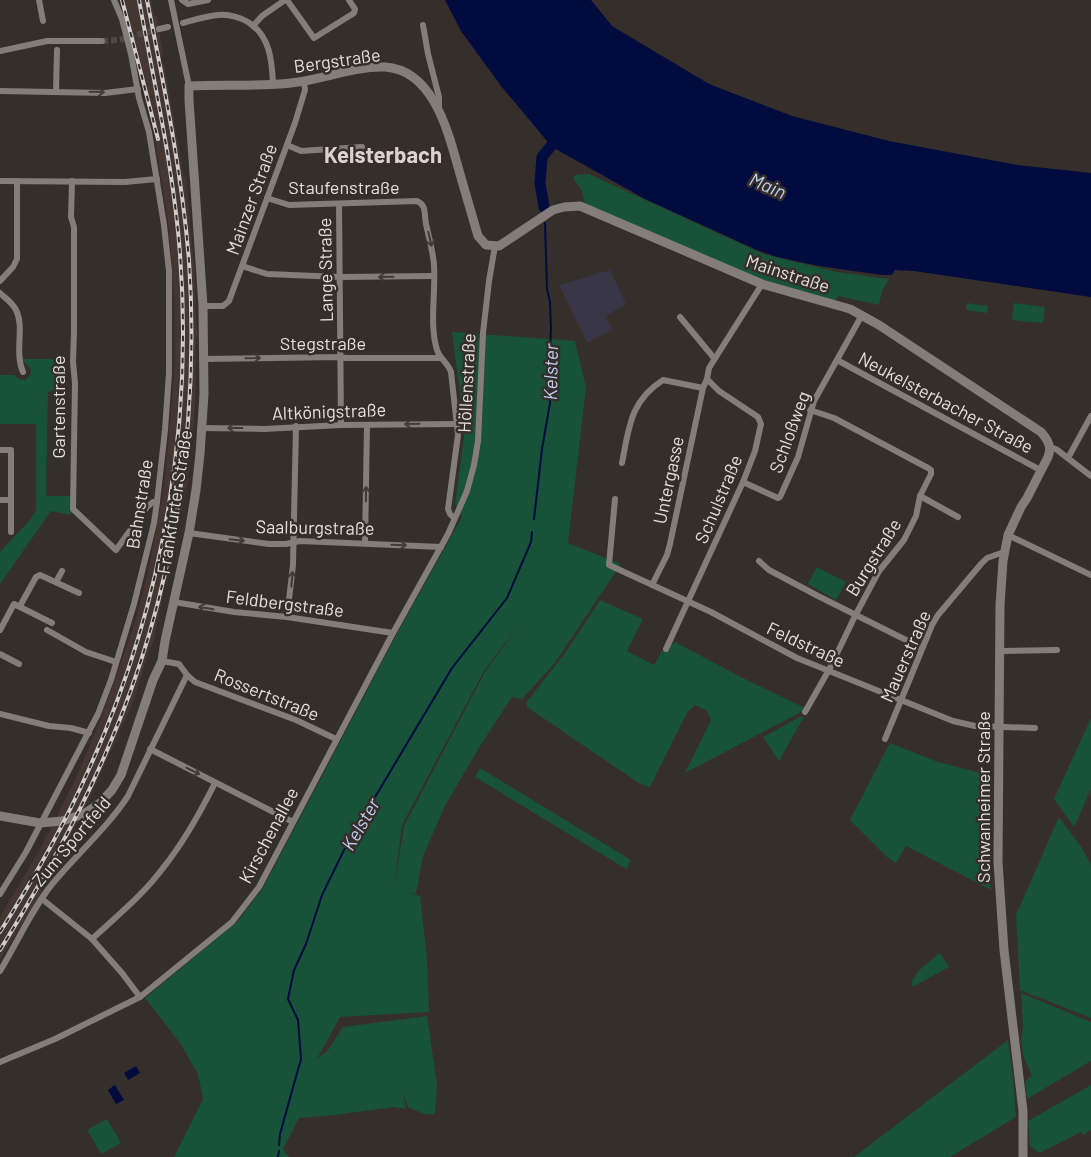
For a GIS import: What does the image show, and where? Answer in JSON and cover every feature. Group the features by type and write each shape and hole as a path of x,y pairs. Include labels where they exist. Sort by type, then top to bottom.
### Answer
{"street":[{"path":"39,0 44,21"},
{"name":"Bahnstraße","path":"0,894 26,852 98,714 116,662 142,574 157,502 165,430 170,320 169,271 149,132 122,19 114,0"},
{"path":"171,0 189,86"},
{"path":"182,0 188,4 208,0"},
{"path":"253,26 262,16 286,0 314,38 354,13 355,9 349,0"},
{"path":"183,23 227,15 242,19 253,26 264,38 269,50 273,84"},
{"path":"423,25 439,97 439,112"},
{"path":"159,29 168,27"},
{"path":"0,50 48,41 102,41"},
{"path":"56,92 57,50"},
{"name":"Bergstraße","path":"189,86 273,84 304,81 380,67 405,72 418,82 432,99 445,122 478,236 486,245 496,246"},
{"name":"Mainzer Straße","path":"203,306 226,305 229,301 287,145 305,90 304,81"},
{"name":"Frankfurter Straße","path":"0,816 49,823 76,818 92,809 107,797 117,783 124,766 153,680 162,661 164,641 189,533 202,428 203,306 189,86"},
{"path":"0,91 105,93 138,89"},
{"path":"287,145 301,151 362,147"},
{"path":"0,181 124,182 157,179"},
{"path":"0,281 13,267 17,259 17,180"},
{"name":"Gartenstraße","path":"72,181 71,217 74,227 72,362 74,383 73,510 116,550 147,507 153,502 157,502"},
{"name":"Staufenstraße","path":"267,198 289,205 417,201 422,203 433,254 434,276"},
{"name":"Lange Straße","path":"339,204 341,425"},
{"name":"Mainstraße","path":"496,246 502,245 553,210 580,206 762,284 850,309 1041,432 1050,447"},
{"name":"Höllenstraße","path":"454,518 467,491 476,453 480,420 482,333 496,246"},
{"path":"242,266 267,274 340,277 434,276 437,351 441,358 449,365 452,372 458,424 458,446 448,509 454,518"},
{"name":"Untergasse","path":"652,585 667,555 670,544 703,388 709,368 762,284"},
{"path":"0,293 14,307 19,316 19,362 23,372"},
{"name":"Schloßweg","path":"743,482 778,498 780,497 798,457 810,410 862,316"},
{"path":"680,317 714,358"},
{"name":"Stegstraße","path":"204,359 441,358"},
{"name":"Neukelsterbacher Straße","path":"837,360 1042,471"},
{"name":"Schulstraße","path":"666,649 743,482 755,450 760,421 758,417 714,387 707,379"},
{"path":"622,463 631,418 636,407 646,394 663,380 703,388"},
{"name":"Burgstraße","path":"805,712 879,571 904,540 916,516 920,496 930,474 928,468 834,418 810,410"},
{"path":"1068,458 1091,416"},
{"name":"Altkönigstraße","path":"202,428 458,424"},
{"path":"365,543 367,425"},
{"path":"288,617 294,541 296,426"},
{"path":"1050,447 1056,449 1091,476"},
{"name":"Schwanheimer Straße","path":"1023,1157 1023,1111 1005,958 998,862 999,650 1004,552 1008,535 1021,507 1042,471 1050,447"},
{"path":"0,450 11,450 11,532"},
{"path":"920,496 958,517"},
{"name":"Feldstraße","path":"615,499 609,565 711,612 797,658 953,722 998,728 1035,728"},
{"path":"0,500 11,500"},
{"name":"Kirschenallee","path":"0,1062 55,1039 140,997 236,917 259,887 393,633 441,547 454,518"},
{"name":"Saalburgstraße","path":"189,533 269,544 286,544 294,541 441,547"},
{"path":"1008,535 1091,575"},
{"name":"Mauerstraße","path":"885,738 935,619 987,558 1004,552"},
{"path":"758,562 769,570 855,616 922,648"},
{"path":"56,582 62,571"},
{"path":"20,606 36,577 43,576 79,593"},
{"name":"Feldbergstraße","path":"174,602 393,633"},
{"path":"0,630 14,604 52,623"},
{"path":"47,630 86,652 116,662"},
{"path":"999,650 1057,650"},
{"path":"0,654 19,664"},
{"path":"162,661 179,664 187,676"},
{"name":"Rossertstraße","path":"187,676 195,682 296,720 336,740"},
{"name":"Zum Sportfeld","path":"0,970 54,882 120,808 187,676"},
{"path":"0,714 49,726 71,728 89,733"},
{"path":"150,749 293,822"},
{"path":"92,939 132,903 163,869 191,829 216,783"},
{"path":"42,899 92,939 122,972 140,997"}],"shaded area":[{"path":"121,0 151,0 154,16 157,16 163,55 160,56 162,64 164,64 184,177 186,177 195,275 198,334 196,338 195,407 188,482 153,643 149,650 134,700 61,855 62,857 0,959 0,917 43,844 77,775 97,729 120,666 147,577 165,482 174,374 175,311 169,229 155,139"},
{"path":"610,270 626,304 606,316 612,330 587,343 559,285"}],"green space":[{"path":"589,174 763,254 837,272 889,279 882,291 879,305 838,296 834,302 721,267 616,220 585,203 581,189 573,178 576,175"},
{"path":"967,303 988,306 987,313 966,310"},
{"path":"1014,303 1045,307 1043,323 1012,320"},
{"path":"452,332 575,341 586,387 568,543 621,564 554,664 522,699 512,697 480,746 445,806 423,856 416,894 406,892 420,896 427,959 429,1012 340,1017 317,1059 328,1050 343,1027 427,1016 437,1084 435,1114 424,1114 408,1107 403,1092 406,1109 394,1107 299,1118 283,1149 289,1157 174,1157 203,1099 198,1074 180,1043 145,998 238,921 263,888 399,630 462,517 455,504 465,429","holes":["522,621 485,672 404,826 394,889 402,825 484,671"]},
{"path":"22,359 62,359 62,374 66,386 48,392 46,496 71,496 71,515 51,511 0,584 0,552 29,521 36,510 36,424 0,424 0,375 14,375 19,379 25,380 31,374 30,368"},
{"path":"817,567 846,582 836,600 808,584"},
{"path":"600,600 643,619 627,651 654,665 662,651 675,642 805,708 803,711 685,773 711,720 707,711 695,705 687,713 650,787 640,784 527,707 526,703 565,653"},
{"path":"800,717 804,717 779,761 763,737"},
{"path":"1091,718 1091,789 1074,827 1054,799"},
{"path":"890,743 938,762 992,776 986,843 991,890 906,846 896,863 887,857 850,820"},
{"path":"480,768 631,860 626,869 475,777"},
{"path":"1059,817 1082,848 1091,865 1091,1018 1020,990 1016,915"},
{"path":"940,953 949,967 914,986 911,985 919,971"},
{"path":"1021,993 1091,1022 1091,1061 1027,1099 1025,1081 1032,1076 1024,1058 1021,1040 1023,1028"},
{"path":"1008,1040 1016,1117 950,1157 854,1157"},
{"path":"1091,1085 1091,1130 1083,1135 1081,1132 1039,1153 1030,1146 1028,1121"},
{"path":"107,1119 121,1143 101,1154 87,1130"}],"water":[{"name":"Main","path":"445,0 591,0 612,26 709,84 792,116 889,141 1017,165 1091,173 1091,297 914,271 895,270 892,275 882,275 819,266 777,257 757,250 645,199 552,147 501,86 461,31"},
{"path":"136,1066 140,1073 128,1080 124,1073"},
{"path":"115,1085 124,1100 116,1104 108,1090"}],"waterway":[{"name":"Kelster","path":"544,207 540,183 542,157 560,135"},
{"name":"Kelster","path":"534,519 542,449 550,403 551,328 550,302 547,289 545,223"},
{"name":"Kelster","path":"279,1145 280,1134 301,1059 298,1020 288,999 294,970 306,944 322,895 347,844 452,668 507,598 531,542 532,532"},
{"name":"Kelster","path":"278,1157 279,1151"}],"tunnel":[{"path":"102,41 119,40 159,29"}],"railway":[{"path":"122,0 158,139"},
{"path":"0,932 59,832 89,769 115,705 137,640 155,574 169,506 178,438 182,369 182,300 178,231 161,115 139,0"},
{"path":"0,950 58,851 108,748 131,690 150,631 166,571 177,509 186,448 190,385 189,261 177,162 147,0"}],"district":[{"name":"Kelsterbach","path":"383,154"}]}
